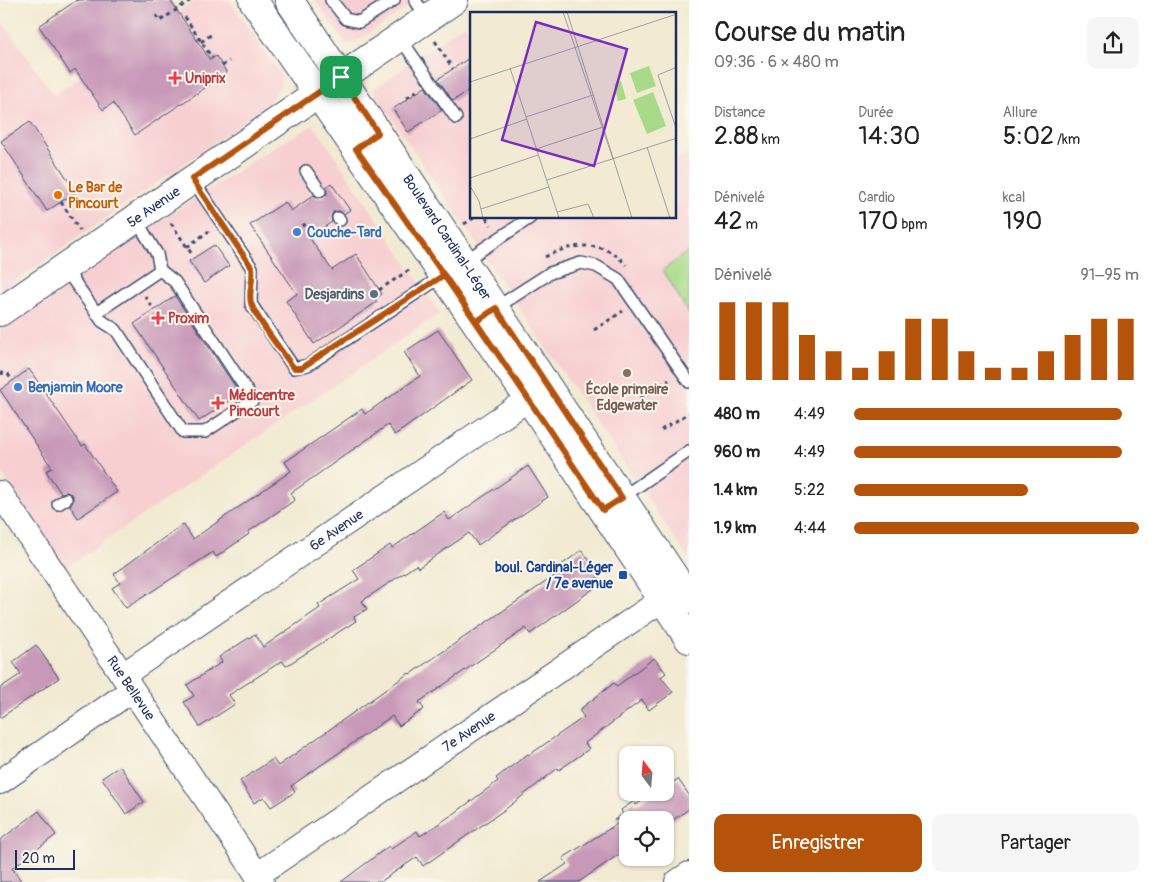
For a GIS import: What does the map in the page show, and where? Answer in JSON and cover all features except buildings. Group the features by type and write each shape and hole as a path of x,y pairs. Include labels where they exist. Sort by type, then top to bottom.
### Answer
{"street":[{"name":"Boulevard Cardinal-Léger","path":"253,0 317,93 368,141"},
{"name":"Boulevard Cardinal-Léger","path":"289,0 341,77 368,141 613,504 678,595 689,639"},
{"name":"5e Avenue","path":"0,312 454,0"},
{"name":"6e Avenue","path":"0,782 127,682 538,392"},
{"name":"Rue Bellevue","path":"0,493 260,878"},
{"name":"7e Avenue","path":"260,878 678,595"},
{"path":"677,882 689,874"}],"lane":[{"path":"331,0 346,19 359,22 394,0"},
{"path":"400,37 456,118"},
{"path":"306,172 320,191"},
{"path":"192,179 252,268 251,304 294,368 308,366 528,219"},
{"path":"64,267 99,317 116,330 183,432 205,432 253,400 175,282 160,270 157,254 135,218"},
{"path":"486,315 550,272 581,263 596,266 618,279 689,382"},
{"path":"99,317 160,270"},
{"path":"613,504 689,452"}],"path":[{"path":"156,15 160,21 191,0"},
{"path":"184,17 212,58"},
{"path":"425,20 453,69"},
{"path":"201,42 212,34"},
{"path":"222,66 229,61"},
{"path":"61,202 83,235"},
{"path":"462,225 472,219"},
{"path":"170,222 193,256"},
{"path":"187,246 222,223"},
{"path":"380,290 413,268"},
{"path":"594,330 635,304"},
{"path":"640,398 682,371"},
{"path":"0,373 8,374 12,381"},
{"path":"661,430 689,413"}],"shaded area":[{"path":"196,0 229,0 280,73 280,86 267,104 244,122 0,292 0,19 54,95"},
{"path":"315,0 418,0 356,42 346,44"},
{"name":"École primaire Edgewater","path":"464,24 470,33 470,219 676,219 676,161 689,152 689,560 373,90"},
{"path":"314,125 440,313 65,568 0,471 0,324 279,144"}],"green space":[{"path":"689,251 689,314 663,270"}],"place":[{"name":"Uniprix","path":"175,78"},
{"name":"Le Bar de Pincourt","path":"58,195"},
{"name":"Couche-Tard","path":"297,232"},
{"name":"Desjardins","path":"374,294"},
{"name":"Proxim","path":"158,318"},
{"name":"École primaire Edgewater","path":"627,373"},
{"name":"Benjamin Moore","path":"18,387"},
{"name":"Médicentre Pincourt","path":"218,403"},
{"name":"boul. Cardinal-Léger / 7e avenue","path":"623,575"}],"route":[{"path":"341,77 192,179 252,268 253,275 250,294 251,304 256,313 294,368 301,368 308,366 444,275 476,322 496,308 622,498 603,510 529,399 465,307 444,275 356,149 378,133 341,77"}]}
